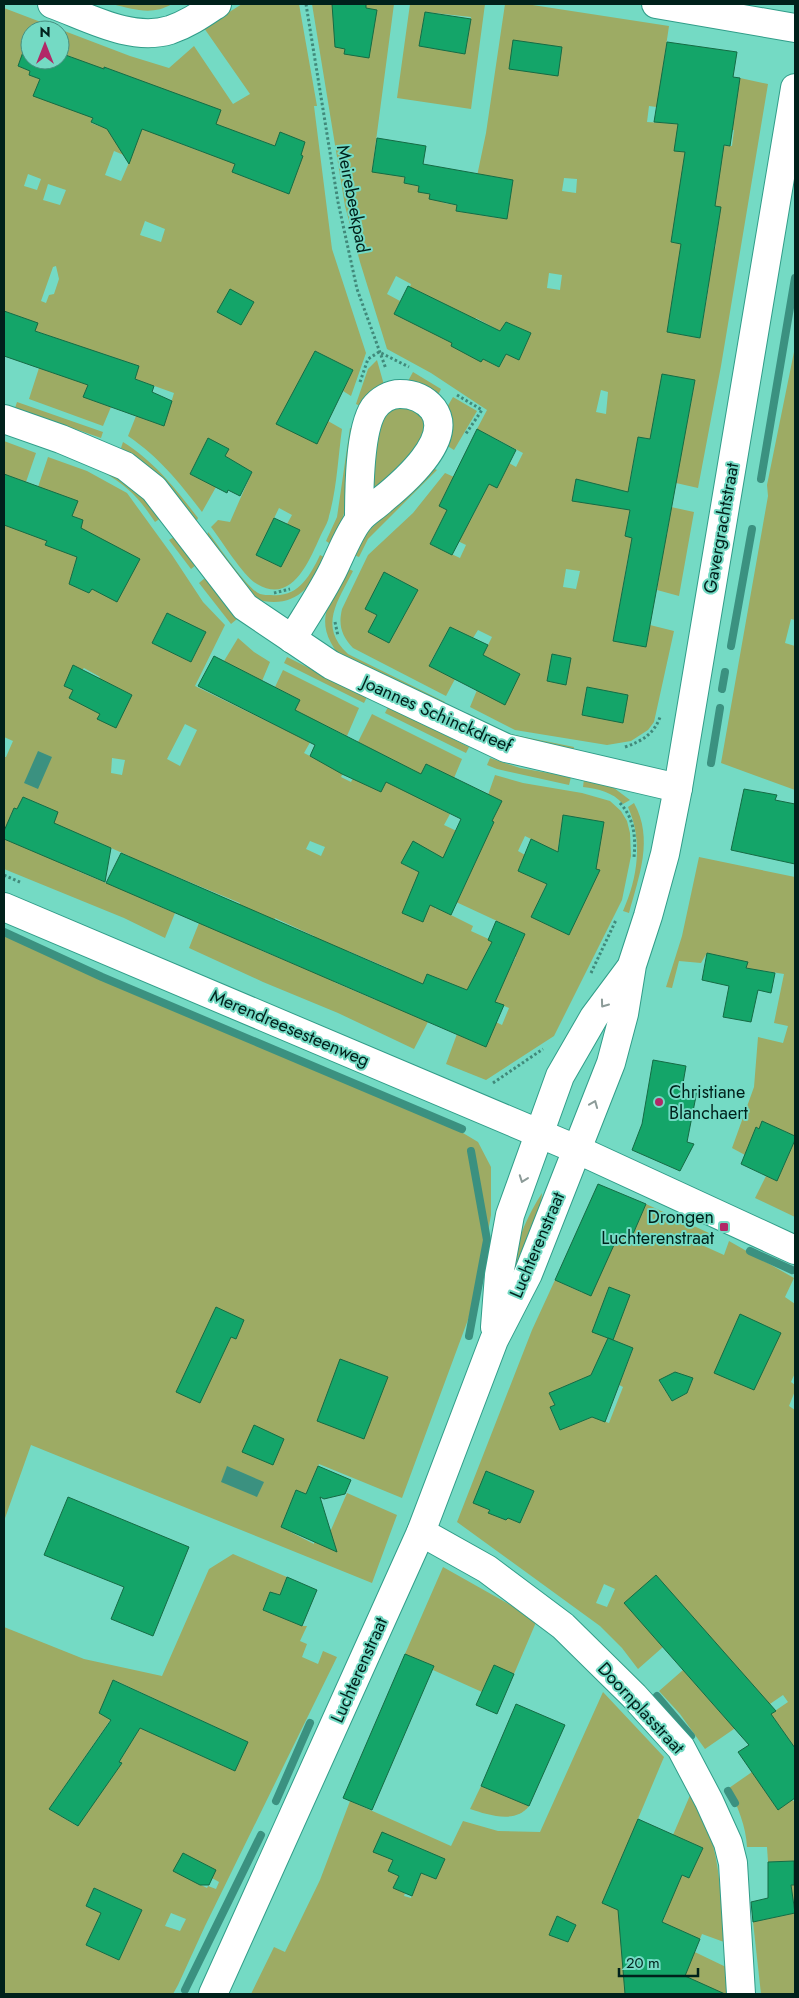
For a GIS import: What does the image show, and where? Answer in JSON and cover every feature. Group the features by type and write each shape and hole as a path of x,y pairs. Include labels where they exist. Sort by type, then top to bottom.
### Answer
{"street":[{"path":"52,4 121,30 146,33 169,30 195,19 217,4"},
{"path":"656,4 795,28"},
{"name":"Gavergrachtstraat","path":"576,1149 611,1063 624,1014 632,965 648,916 678,788 795,96"},
{"path":"292,639 323,589 359,520 410,474 431,449 438,436 436,416 425,401 410,394 395,394 383,399 374,408 364,443 359,520"},
{"name":"Joannes Schinckdreef","path":"4,419 61,439 125,466 154,489 246,607 331,665 506,748 678,788"},
{"name":"Merendreesesteenweg","path":"4,908 539,1133 795,1250"},
{"name":"Gavergrachtstraat","path":"539,1133 560,1076 594,1018 632,965"},
{"name":"Luchterenstraat","path":"494,1340 499,1275 510,1215 539,1133"},
{"name":"Luchterenstraat","path":"212,1994 421,1532 494,1340 528,1274 576,1149"},
{"name":"Doornplasstraat","path":"421,1532 487,1569 563,1626 634,1696 682,1748 728,1842 733,1862 741,1994"}],"path":[{"name":"Meirebeekpad","path":"306,4 338,202 358,288 395,394"},
{"path":"358,386 368,359 379,352 415,370"},
{"path":"448,390 482,410 462,440"},
{"path":"268,592 287,591 293,588"},
{"path":"335,619 336,632 340,641"},
{"path":"622,748 640,742 654,732 662,709"},
{"path":"619,802 626,809 633,822 634,863"},
{"path":"4,875 27,885"},
{"path":"589,978 617,917"},
{"path":"488,1084 494,1083 545,1048"}],"green space":[{"path":"112,4 172,4 165,8 150,11"},
{"path":"242,4 299,4 317,106 314,106 332,249 366,353 351,396 343,391 353,370 315,351 277,423 328,421 342,429 336,484 328,521 304,568 289,585 280,589 269,589 251,580 211,527 218,520 230,522 252,472 225,456 229,449 208,439 190,474 216,487 202,512 168,471 150,453 128,436 136,416 164,426 174,393 135,379 139,366 101,353 83,397 111,407 103,426 29,399 39,368 59,375 70,343 30,329 32,321 4,311 4,8 36,20 20,20 20,60 18,66 20,70 30,71 29,75 40,79 34,96 66,70 70,70 72,57 70,56 70,33 130,56 169,68 194,46 233,104 250,94 204,28","holes":["104,67 142,81 117,140 112,136 110,130 91,123 97,106 91,104","177,94 205,153 161,136","280,133 305,142 289,194 232,172 246,135 275,146","114,151 131,158 121,181 105,175","28,174 41,179 37,190 24,186","48,184 66,190 60,205 43,200","145,221 165,229 161,242 140,235","56,266 59,279 54,294 49,295 46,303 41,301 53,267","279,508 292,515 287,524 300,530 281,567 256,555"]},
{"path":"312,4 394,4 372,171 405,177 404,183 419,186 444,203 457,205 456,211 499,218 508,210 513,180 490,176 476,181 486,133 505,4 526,4 669,26 662,73 672,89 737,98 740,78 768,84 721,366 698,488 676,483 657,440 638,437 629,485 634,487 625,536 654,541 667,535 671,507 694,512 679,596 657,590 661,564 628,558 613,641 646,647 650,625 674,631 654,722 648,730 631,741 607,745 515,730 470,707 477,690 520,674 483,655 492,637 478,630 473,638 450,627 429,665 455,679 446,696 353,648 346,639 340,621 342,609 368,555 413,513 445,473 454,477 440,506 470,521 489,484 509,463 516,467 523,453 477,429 487,410 431,373 387,349 345,206","holes":["649,106 686,111 703,126 734,130 732,146 675,151 681,124 647,122","564,178 577,179 576,193 562,191","679,200 720,207 715,249 671,242","549,273 562,275 560,290 547,288","396,276 411,284 410,287 445,304 394,314 400,301 387,294","676,279 709,285 700,338 667,332","465,317 474,321 476,318 500,331 506,322 531,333 519,360 506,354 499,367 483,359 481,361 451,346","662,374 695,381 687,424 654,419","601,390 608,392 606,414 596,412","437,531 466,545 460,558 430,544","566,569 580,571 576,589 563,587","384,572 418,590 389,643 368,632 377,615 366,609","552,654 571,658 566,684 547,681","587,687 627,695 623,722 582,715"]},
{"path":"410,4 485,4 471,109 397,98","holes":["425,12 471,17 465,54 419,46"]},
{"path":"795,347 795,620 791,619 785,643 795,646 795,790 721,763 768,496 767,485"},
{"path":"377,360 384,385 362,407 356,404 368,369"},
{"path":"413,372 441,389 438,395 408,381"},
{"path":"453,397 477,411 454,450 446,445 446,409"},
{"path":"402,401 426,415 423,442 377,487 371,485 380,425 387,410"},
{"path":"17,402 103,432 101,438 15,408"},
{"path":"350,428 356,430 345,508 342,523 332,545 326,541 337,517"},
{"path":"4,441 36,453 26,482 4,474"},
{"path":"123,442 155,467 173,486 198,518 195,525 132,455 121,448"},
{"path":"48,457 87,471 127,493 203,602 225,625 195,686 285,730 300,700 275,687 283,670 359,708 347,736 321,723 304,753 343,773 341,777 351,782 353,778 381,792 396,761 358,742 372,714 462,759 454,778 426,764 412,794 450,814 444,825 480,842 487,832 501,801 488,795 495,775 523,783 582,793 610,801 621,811 627,821 630,833 631,856 622,900 554,1036 486,1080 446,1064 457,1034 486,1047 496,1022 502,1025 509,1008 427,974 410,1014 428,1022 414,1049 338,1013 263,982 189,948 199,923 228,935 240,903 163,871 149,902 175,913 165,938 124,918 4,869 4,839 42,855 58,812 23,797 17,809 14,808 4,831 4,757 6,757 13,741 4,737 4,524 74,549 83,520 72,516 78,501 38,487","holes":["83,540 92,589 89,593 69,584","167,613 206,632 191,662 152,643","74,666 82,670 84,668 108,683 69,698 73,690 64,686","114,686 132,695 97,719","185,724 197,730 180,766 167,759","112,758 125,760 122,775 111,773","563,815 604,822 597,862 557,855","82,835 129,856 116,887 75,870","525,836 555,851 541,881 518,871 525,855 518,851","310,841 325,847 321,856 306,849","413,842 428,850 416,871 401,863","442,859 471,872 460,896 431,883","547,883 588,895 569,935 540,921 545,908 537,904","441,895 525,934 517,952 471,931 473,926 437,908 435,910","275,918 314,936 301,967 260,950","490,945 516,957 510,968 492,960 478,970","348,951 388,968 376,1000 334,982"]},
{"path":"106,466 138,490 161,518 155,522 132,493 103,472"},
{"path":"431,467 437,470 368,539 359,557 354,555 362,538"},
{"path":"208,532 240,576 254,590 261,594 280,595 289,593 307,578 320,555 326,558 313,579 299,595 279,602 254,599 206,539"},
{"path":"174,537 196,565 191,569 169,540"},
{"path":"347,568 353,571 337,603 332,623 339,644 348,654 445,702 442,708 339,655 326,631 325,621 330,601"},
{"path":"205,578 237,619 231,624 199,583"},
{"path":"238,638 254,652 270,662 262,681 224,661"},
{"path":"287,657 367,697 364,703 284,663"},
{"path":"388,707 469,747 466,753 385,713"},
{"path":"467,713 510,734 574,747 573,753 518,743 464,718"},
{"path":"490,758 520,768 571,777 569,785 497,769 487,765"},
{"path":"584,779 610,785 630,800 623,804 610,794 583,787"},
{"path":"634,803 640,817 644,844 643,858 629,913 623,911 632,885 637,859 636,833 628,807"},
{"path":"699,857 795,877 795,1136 762,1121 759,1129 756,1128 745,1155 732,1148 754,1087 758,1037 783,1043 788,1026 774,1023 784,974 746,968 747,962 707,953 701,963 679,961 672,988 666,987 682,936"},
{"path":"4,932 448,1124 478,1142 491,1167 491,1215 476,1298 402,1498 319,1464 306,1494 296,1490 281,1527 314,1544 314,1542 324,1546 347,1493 397,1515 372,1583 31,1445 4,1521"},
{"path":"795,1140 795,1217 755,1198 766,1176 777,1181"},
{"path":"542,1193 540,1211 516,1266 513,1262 521,1235"},
{"path":"646,1204 709,1233 704,1246 724,1255 729,1241 794,1278 785,1297 795,1304 795,1373 791,1382 795,1385 795,1391 789,1406 795,1410 795,1748 774,1718 769,1715 788,1702 783,1695 705,1749 680,1714 659,1691 683,1670 726,1719 757,1691 646,1627 663,1647 638,1669 622,1648 600,1626 457,1522 532,1330 555,1280 583,1293 600,1257 618,1236 630,1241","holes":["609,1287 629,1295 613,1340 633,1349 619,1385 623,1387 609,1423 592,1417 560,1430 550,1408 555,1405 549,1393 591,1375 608,1338 593,1332","740,1314 774,1330 715,1373","675,1372 693,1379 687,1393 672,1401 659,1381","487,1471 534,1491 520,1523 489,1513 489,1510 473,1502","604,1584 615,1589 607,1607 596,1603"]},
{"path":"233,1554 287,1577 280,1595 270,1592 263,1610 302,1626 307,1626 300,1641 307,1644 302,1657 318,1664 323,1651 337,1657 173,1994 4,1994 4,1627 84,1659 162,1676 209,1569","holes":["114,1680 248,1742 235,1771 140,1728 119,1762 121,1764 77,1826 49,1809 111,1719 99,1713","183,1854 215,1870 212,1878 219,1882 216,1889 208,1886 207,1888 174,1871","94,1888 142,1910 119,1960 86,1945 101,1913 86,1906","171,1913 186,1919 180,1931 165,1926"]},
{"path":"443,1567 537,1620 514,1674 494,1665 482,1692 433,1670 434,1666 405,1654"},
{"path":"603,1692 664,1757 603,1902 661,1926 667,1911 653,1906 660,1891 666,1893 675,1873 689,1878 703,1848 673,1835 691,1793 701,1812 714,1848 720,1884 724,1942 702,1934 700,1939 682,1931 676,1943 726,1967 728,1994 696,1994 690,1991 694,1980 622,1949 625,1994 251,1994 274,1947 285,1952 320,1880 350,1801 451,1846 463,1821 498,1831 540,1832","holes":["399,1844 411,1849 413,1845 444,1859 436,1879 421,1873 411,1898 404,1896 405,1893 394,1888 399,1876 388,1871","557,1916 576,1925 568,1942 549,1935"]},
{"path":"752,1772 778,1810 792,1800 795,1802 795,1912 791,1885 794,1884 794,1861 768,1862 767,1847 747,1847 743,1824 729,1788"},
{"path":"481,1786 529,1806 517,1815 501,1817 470,1809"},
{"path":"795,1913 795,1994 761,1994 753,1922"}],"water":[{"path":"38,751 52,757 38,789 24,783"},
{"path":"227,1466 264,1482 257,1497 221,1482"}],"building":[{"path":"332,4 366,4 366,8 377,10 369,58 344,54 345,49 335,47"},
{"path":"425,12 471,19 465,54 419,46"},
{"path":"513,40 562,47 558,76 509,69"},
{"path":"667,42 737,52 733,77 740,78 730,146 724,145 715,206 721,207 700,338 667,332 681,244 671,242 685,152 674,151 678,124 654,122"},
{"path":"70,57 104,69 104,67 221,110 216,124 275,146 280,132 305,142 301,155 303,156 289,194 232,172 235,164 142,129 129,164 107,129 91,122 93,118 33,96 40,79 29,75 30,71 28,70 70,70"},
{"path":"377,138 426,146 423,164 513,180 507,219 456,211 457,205 429,199 430,194 418,192 419,186 404,183 405,177 372,172"},
{"path":"408,286 500,331 506,322 531,333 519,360 506,354 499,367 483,359 481,362 451,346 452,343 394,314"},
{"path":"230,289 254,302 241,325 217,312"},
{"path":"4,311 38,323 35,331 139,366 135,379 154,386 152,392 172,401 164,426 83,397 88,385 4,356"},
{"path":"315,351 353,370 317,444 276,424"},
{"path":"662,374 695,380 646,647 613,641 632,538 625,536 630,510 572,501 576,479 628,492 638,437 650,439"},
{"path":"477,429 516,450 497,488 489,484 452,555 430,544 447,510 439,506"},
{"path":"208,438 229,449 225,456 252,472 240,496 228,490 227,493 190,474"},
{"path":"4,474 78,501 72,516 83,520 81,528 140,559 117,602 92,589 89,593 69,584 77,557 45,545 47,541 4,525"},
{"path":"274,518 300,530 281,567 256,555"},
{"path":"384,572 418,590 389,643 368,632 377,615 365,609"},
{"path":"167,613 206,632 191,662 152,643"},
{"path":"450,627 488,645 483,655 520,674 505,705 429,666"},
{"path":"552,654 571,658 566,685 547,681"},
{"path":"214,656 300,700 295,710 421,774 426,764 502,801 451,915 430,905 423,922 402,913 419,872 401,863 413,841 443,858 461,819 386,782 381,792 342,774 310,756 315,745 198,686"},
{"path":"73,665 132,695 116,728 97,719 100,714 69,698 73,690 64,686"},
{"path":"587,687 628,695 623,723 582,715"},
{"path":"744,789 777,795 775,800 795,804 795,864 731,850"},
{"path":"23,797 58,812 54,823 111,848 105,882 4,839 4,831 14,808 17,809"},
{"path":"563,815 604,822 596,869 600,870 569,935 531,917 547,884 518,871 531,839 558,852"},
{"path":"121,853 423,984 427,974 467,990 492,942 488,940 496,921 525,934 495,1002 504,1005 486,1047 106,883"},
{"path":"707,953 748,962 746,968 775,973 771,993 758,990 751,1022 723,1017 729,986 702,980"},
{"path":"653,1060 686,1066 682,1089 697,1091 687,1142 694,1144 680,1171 632,1150 642,1124"},
{"path":"762,1121 795,1136 777,1181 741,1164 756,1127 759,1129"},
{"path":"598,1184 646,1204 630,1241 618,1236 591,1296 555,1280"},
{"path":"609,1287 630,1295 613,1340 592,1332"},
{"path":"216,1307 244,1320 236,1339 231,1337 200,1403 176,1392"},
{"path":"740,1314 781,1333 754,1390 714,1373"},
{"path":"608,1338 633,1348 605,1422 592,1417 560,1430 550,1407 555,1405 549,1393 591,1375"},
{"path":"340,1359 388,1377 364,1439 317,1421"},
{"path":"675,1372 693,1378 687,1393 672,1401 659,1380"},
{"path":"254,1425 284,1439 273,1465 242,1452"},
{"path":"318,1466 351,1480 345,1494 324,1499 320,1497 337,1552 281,1527 296,1490 306,1494"},
{"path":"486,1471 534,1491 520,1523 488,1513 490,1510 473,1503"},
{"path":"68,1497 189,1547 153,1636 111,1619 124,1587 44,1555"},
{"path":"656,1575 776,1711 771,1714 795,1748 795,1798 778,1810 738,1752 749,1745 624,1603"},
{"path":"287,1577 317,1590 302,1626 263,1610 270,1592 280,1595"},
{"path":"405,1654 434,1666 372,1810 343,1798"},
{"path":"494,1665 514,1674 497,1714 476,1705"},
{"path":"113,1680 248,1742 235,1771 140,1728 119,1762 122,1763 78,1826 49,1809 111,1720 99,1713"},
{"path":"516,1704 565,1725 529,1806 481,1786"},
{"path":"638,1819 703,1848 689,1878 682,1875 662,1922 700,1939 685,1976 725,1994 625,1994 618,1910 602,1903"},
{"path":"382,1832 445,1859 436,1879 421,1873 412,1896 393,1888 399,1876 388,1871 393,1860 373,1852"},
{"path":"183,1853 216,1870 209,1885 200,1885 173,1871"},
{"path":"794,1861 794,1885 791,1885 795,1913 753,1922 751,1902 768,1898 768,1862"},
{"path":"94,1888 142,1910 119,1960 86,1945 101,1913 86,1906"},
{"path":"557,1916 576,1925 568,1942 549,1935"}],"waterway":[{"path":"761,479 795,278"},
{"path":"731,646 752,529"},
{"path":"722,689 725,672"},
{"path":"711,763 720,708"},
{"path":"4,932 102,977 462,1129"},
{"path":"469,1336 487,1240 471,1151"},
{"path":"750,1251 792,1270"},
{"path":"657,1696 691,1736"},
{"path":"276,1801 310,1723"},
{"path":"728,1791 735,1803"},
{"path":"185,1990 261,1835"}],"place":[{"name":"Christiane Blanchaert","path":"659,1102"},
{"name":"Drongen Luchterenstraat","path":"724,1227"}]}
